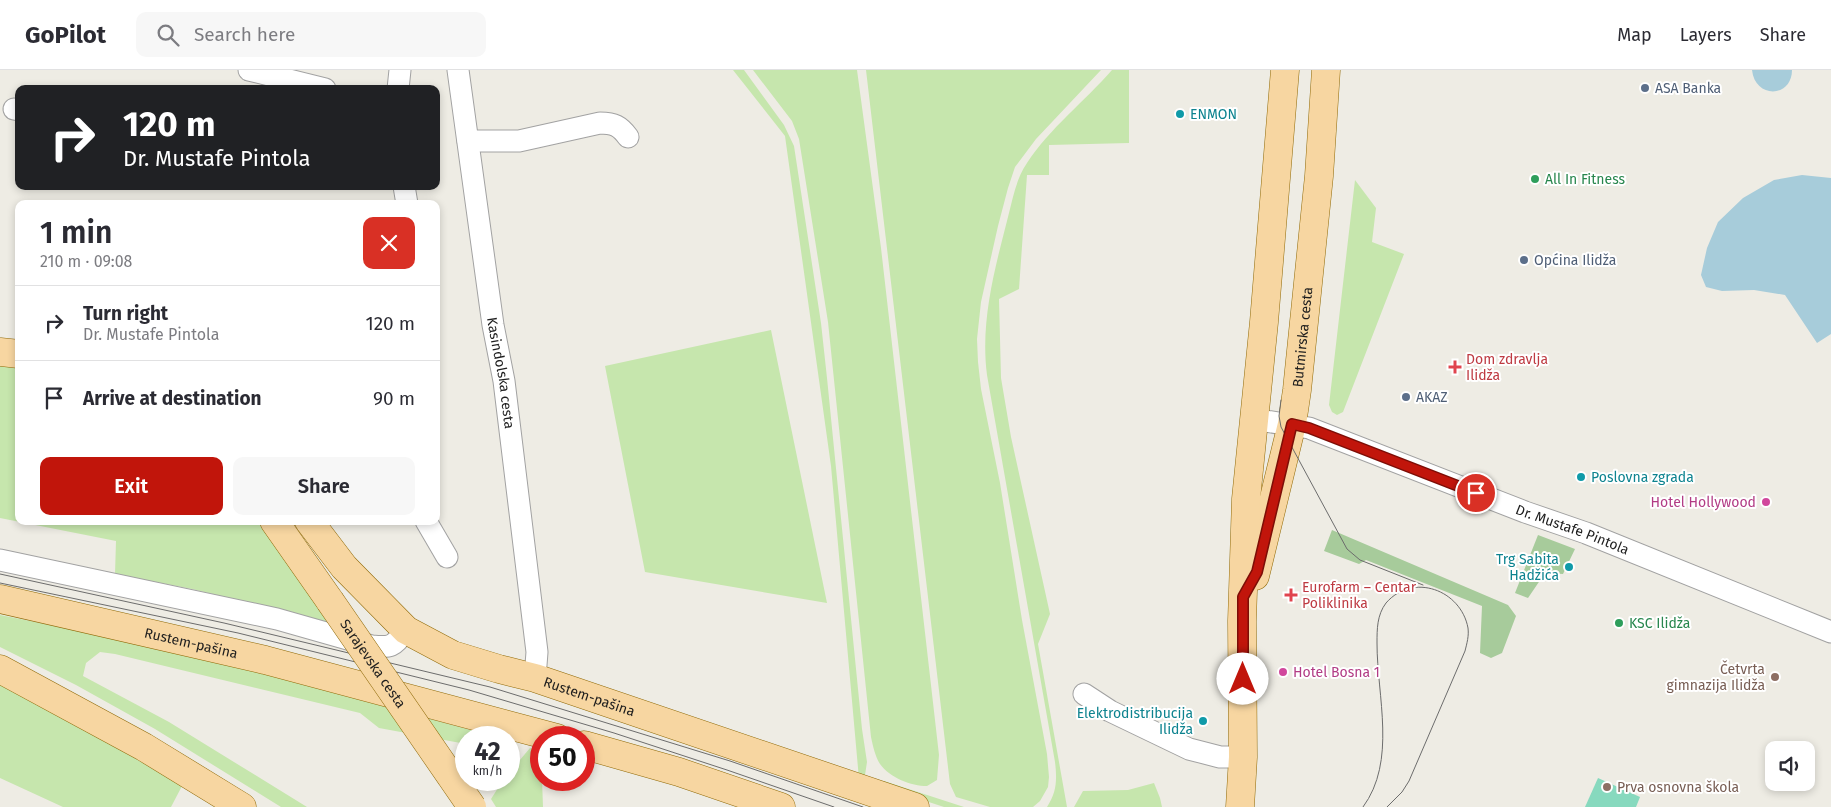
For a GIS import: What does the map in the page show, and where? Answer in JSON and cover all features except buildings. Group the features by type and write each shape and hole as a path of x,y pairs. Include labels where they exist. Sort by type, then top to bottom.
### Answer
{"main road":[{"name":"Butmirska cesta","path":"1239,807 1243,757 1243,597 1246,499 1264,322 1285,70"},
{"name":"Butmirska cesta","path":"1243,597 1257,572 1292,424 1319,176 1326,70"},
{"path":"0,337 15,338"},
{"path":"0,352 15,354"},
{"name":"Sarajevska cesta","path":"277,525 472,807"},
{"name":"Rustem-pašina","path":"312,525 344,567 406,630 453,655 535,678 915,807"},
{"name":"Rustem-pašina","path":"0,599 265,660 530,731"},
{"path":"0,669 144,747 242,807"},
{"path":"595,748 679,772 781,807"}],"street":[{"path":"249,70 309,85"},
{"path":"398,85 400,70"},
{"name":"Kasindolska cesta","path":"458,70 493,325 504,381 537,652 535,678"},
{"path":"468,141 519,140 600,123 612,123 621,128 628,138"},
{"name":"Dr. Mustafe Pintola","path":"1254,419 1309,428 1525,512 1586,533 1831,632"},
{"path":"428,525 447,557"},
{"path":"0,560 277,619 372,646 388,648 406,630"},
{"path":"1084,694 1118,715 1189,750 1220,757 1243,757"}],"green space":[{"path":"733,70 744,70 784,125 794,146 821,323 862,729 867,762 865,775 859,779 831,466 785,136"},
{"path":"753,70 857,70 881,248 939,755 937,780 927,786 914,785 895,777 884,769 875,754 871,737 828,322 799,139 792,121"},
{"path":"866,70 1101,70 1036,139 1015,167 998,226 981,302 977,339 981,389 1000,483 1022,620 1047,754 1048,787 1040,801 1033,807 990,807 956,797 950,784"},
{"path":"1112,70 1129,70 1129,143 1049,145 1049,175 1027,175 1019,289 999,299 1001,378 1011,437 1050,614 1038,644 1067,807 1047,807 1056,785 1055,762 987,375 985,355 987,315 998,256 1015,189 1023,169 1046,138"},
{"path":"1355,180 1376,208 1372,242 1404,254 1343,412 1337,415 1332,412 1329,405"},
{"path":"771,330 827,603 645,572 605,366"},
{"path":"0,365 15,367 15,521 0,518"},
{"path":"35,525 261,525 328,622 192,589 115,574 116,541"},
{"path":"1332,530 1508,605 1516,616 1502,653 1491,658 1480,653 1482,606 1366,560 1359,564 1324,551"},
{"path":"1538,535 1575,549 1563,574 1545,573 1528,598 1515,593"},
{"path":"0,615 101,635 277,677 456,726 455,742 379,728 360,713 115,654 100,652 86,663 83,676 169,722 307,807 281,807 155,729 76,685 0,647"},
{"path":"0,679 182,786 171,807 63,807 0,778"},
{"path":"530,748 530,791 542,791 543,807 496,807 491,799 496,791 520,791 520,760"},
{"name":"Prva osnovna škola","path":"1598,778 1640,797 1636,807 1585,807"},
{"path":"884,781 964,807 944,807 877,785"},
{"path":"1154,783 1162,807 1074,807 1083,791 1128,790"}],"water":[{"path":"1752,70 1792,70 1786,86 1780,90 1773,91 1766,90 1760,86"},
{"path":"1802,175 1831,178 1831,334 1817,343 1785,295 1754,290 1722,291 1706,287 1701,275 1707,248 1718,222 1743,198 1774,180"}],"tram line":[{"path":"1281,400 1279,416 1281,427 1347,549 1360,560 1423,585"},
{"path":"0,574 224,623 490,687 730,761 863,807"},
{"path":"0,583 238,633 469,690 614,733 834,807"},
{"path":"1363,807 1373,789 1380,770 1382,749 1382,706 1377,643 1379,617 1386,603 1397,594 1409,588 1422,587 1446,595 1456,604 1464,615 1468,628 1467,642 1465,651 1409,781 1402,792 1387,807"}],"place":[{"name":"ASA Banka","path":"1645,88"},
{"name":"ENMON","path":"1180,114"},
{"name":"All In Fitness","path":"1535,179"},
{"name":"Općina Ilidža","path":"1524,260"},
{"name":"Dom zdravlja Ilidža","path":"1455,367"},
{"name":"AKAZ","path":"1406,397"},
{"name":"Poslovna zgrada","path":"1581,477"},
{"name":"Hotel Hollywood","path":"1766,502"},
{"name":"Trg Sabita Hadžića","path":"1569,567"},
{"name":"Eurofarm – Centar Poliklinika","path":"1291,595"},
{"name":"KSC Ilidža","path":"1619,623"},
{"name":"Hotel Bosna 1","path":"1283,672"},
{"name":"Četvrta gimnazija Ilidža","path":"1775,677"},
{"name":"Elektrodistribucija Ilidža","path":"1203,721"},
{"name":"Prva osnovna škola","path":"1607,787"}],"route":[{"path":"1243,679 1243,597 1257,572 1292,424 1309,428 1476,493"}]}
